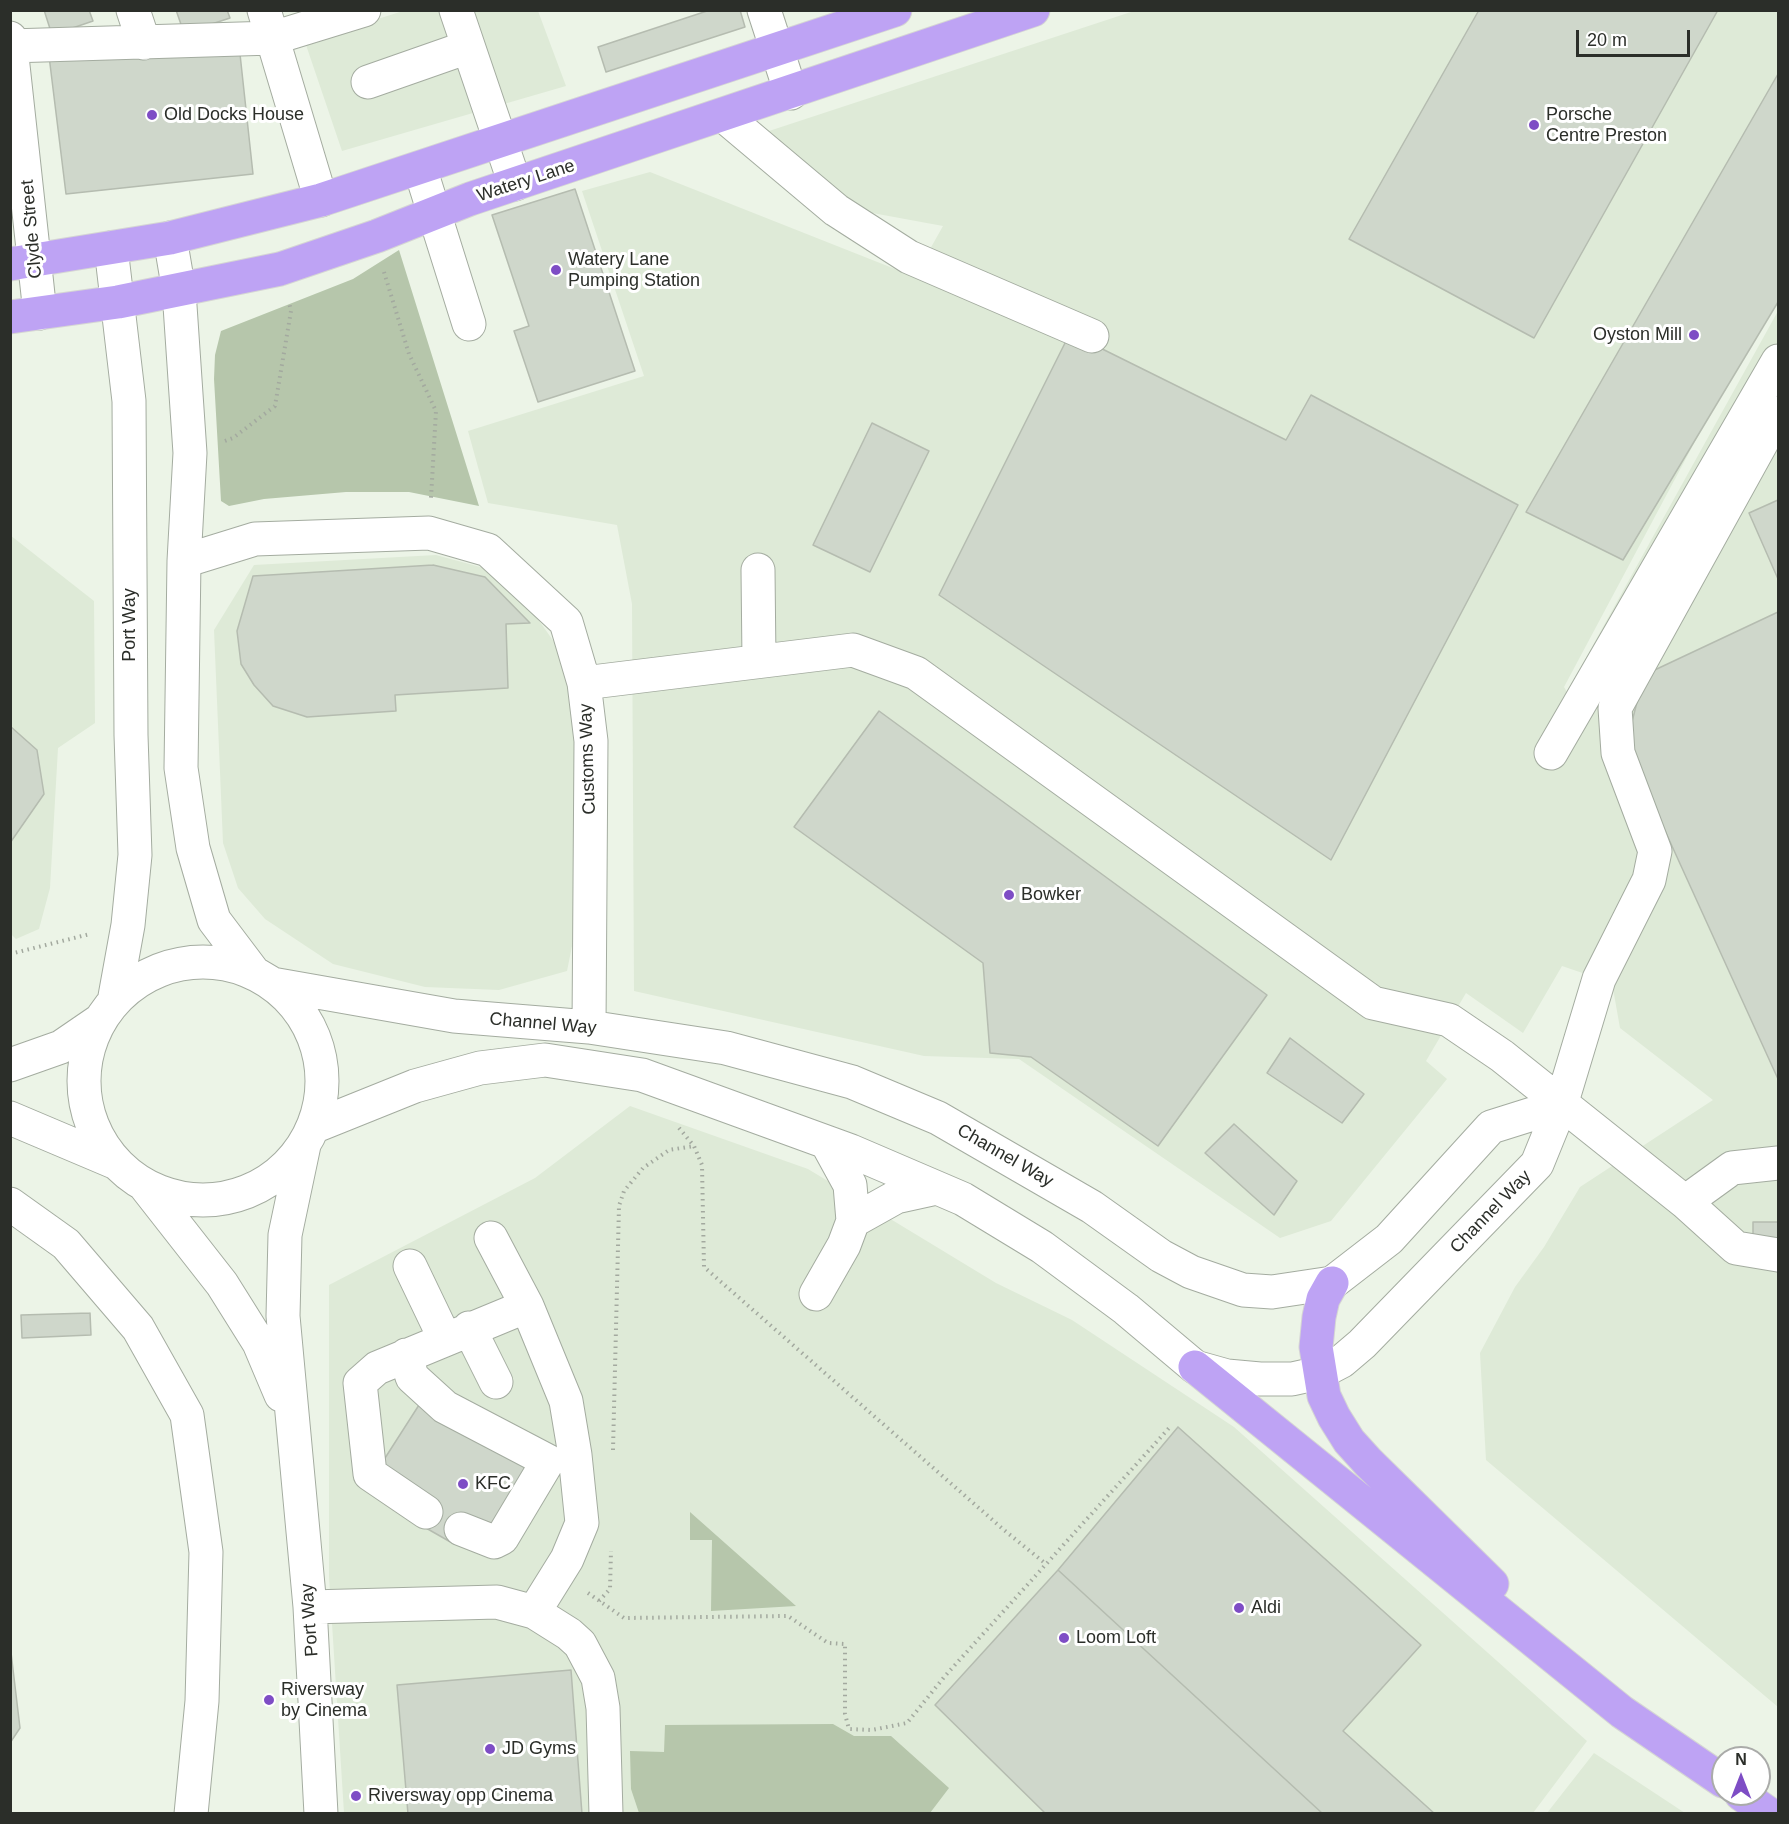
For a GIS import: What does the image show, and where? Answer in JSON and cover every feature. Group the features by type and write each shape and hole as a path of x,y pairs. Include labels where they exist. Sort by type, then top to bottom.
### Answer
{"highway":[{"path":"22,262 170,237 321,200 895,10"},
{"name":"Watery Lane","path":"25,315 179,291 280,269 377,236 515,184 1033,10"},
{"path":"1332,1283 1323,1299 1318,1317 1316,1347 1318,1373 1324,1396 1334,1417 1356,1448 1622,1712"},
{"path":"1195,1366 1622,1712 1711,1773"}],"street":[{"path":"133,10 144,43"},
{"path":"11,43 144,43 364,10"},
{"path":"456,10 515,184"},
{"path":"764,10 791,93"},
{"path":"268,24 321,200"},
{"name":"Clyde Street","path":"11,43 33,234 22,262 25,315"},
{"path":"368,82 468,47"},
{"path":"723,115 836,210 909,256 1092,336"},
{"path":"420,168 469,324"},
{"path":"170,237 179,291 190,453 184,561 181,768 193,848 214,920 263,979"},
{"name":"Port Way","path":"111,248 129,401 131,735 135,855 128,925 106,1012 86,1054 83,1089 92,1128 114,1162"},
{"path":"1551,753 1779,361"},
{"path":"1561,1105 1599,979 1649,880 1655,851 1618,753 1616,708 1779,413"},
{"name":"Customs Way","path":"184,561 255,539 429,533 488,550 566,622 584,683 591,741 589,1027"},
{"path":"758,570 759,661"},
{"path":"584,683 657,676 853,650 916,673 1373,1003 1449,1020 1502,1056 1685,1202 1736,1248 1779,1255"},
{"name":"Channel Way","path":"10,1065 61,1047 148,975 181,964 215,963 263,979 454,1016 589,1027 726,1047 852,1082 938,1118 1092,1207 1161,1256 1218,1283 1243,1290 1272,1292 1332,1283 1389,1239 1491,1127 1561,1105"},
{"name":"Port Way","path":"263,979 287,996 308,1023 320,1055 322,1089 285,1235 283,1316 310,1607 321,1814"},
{"name":"Channel Way","path":"309,1135 415,1086 480,1068 545,1060 642,1075 827,1143 963,1199 1042,1247 1126,1309 1195,1366 1227,1376 1292,1379 1318,1373 1342,1361 1362,1344 1536,1164 1561,1105"},
{"path":"10,1118 114,1162 146,1187 185,1200 225,1198 262,1185 292,1160 309,1135"},
{"path":"816,1294 844,1245 853,1221 850,1185 827,1143"},
{"path":"1685,1202 1732,1168 1779,1163"},
{"name":"Port Way","path":"146,1187 222,1284 259,1343 295,1427"},
{"path":"853,1221 896,1197 937,1188"},
{"path":"10,1204 66,1244 138,1329 187,1415 206,1552 202,1701 191,1814"},
{"path":"490,1238 527,1306 566,1401 575,1455 582,1523 558,1573 534,1612"},
{"path":"411,1266 457,1334 496,1382"},
{"path":"426,1512 370,1474 360,1383 377,1368 527,1306"},
{"path":"406,1355 412,1377 445,1407 548,1461 502,1538 494,1542 461,1529"},
{"path":"310,1607 497,1602 534,1612 569,1634 580,1644 598,1678 603,1708 606,1814"}],"path":[{"path":"377,236 385,278 409,354 436,411 429,533"},
{"path":"190,453 233,438 275,406 291,311 286,292"},
{"path":"10,954 128,925"},
{"path":"670,1124 678,1127 694,1146 702,1165 704,1267 1004,1530 1046,1564"},
{"path":"613,1457 619,1206 624,1191 643,1168 669,1150 694,1146"},
{"path":"558,1573 624,1618 788,1616 828,1643 845,1644 845,1713 849,1729 872,1730 907,1723 945,1676 1170,1427"},
{"path":"599,1601 610,1588 611,1541"}],"shaded area":[{"path":"403,11 538,11 566,86 342,151 305,42"},
{"path":"1134,11 1778,11 1778,286 1564,687 1567,692 1778,311 1778,1707 1486,1460 1480,1353 1515,1287 1544,1247 1580,1187 1713,1100 1620,1028 1612,983 1562,966 1523,1033 1466,993 1426,1061 1447,1079 1331,1221 1280,1238 1019,1059 924,1056 634,991 632,604 617,525 488,503 468,431 644,376 582,191 650,172 933,284 916,274 943,226 818,203 769,131"},
{"path":"399,250 479,506 409,492 346,492 264,499 229,506 221,501 214,379 215,355 221,331 353,279"},
{"path":"10,535 94,601 95,723 58,748 50,888 39,929 16,939 10,933"},
{"path":"436,555 484,568 528,605 559,649 578,723 583,891 567,971 499,990 425,987 333,964 265,919 238,888 223,843 214,630 254,565"},
{"path":"630,1106 808,1169 996,1283 1072,1320 1234,1427 1587,1741 1533,1813 344,1813 329,1576 329,1285 535,1178"},
{"path":"690,1512 796,1606 711,1611 712,1540 690,1540"},
{"path":"833,1724 854,1736 891,1736 949,1788 930,1813 639,1813 631,1789 630,1751 664,1752 665,1725"},
{"path":"1594,1753 1685,1813 1547,1813"}],"building":[{"path":"44,10 89,10 93,21 52,35"},
{"path":"176,10 227,10 230,18 184,33"},
{"path":"710,10 740,10 745,27 606,72 598,47"},
{"name":"Porsche Centre Preston","path":"1479,10 1718,10 1534,338 1349,239"},
{"name":"Old Docks House","path":"240,54 253,174 66,194 49,56"},
{"name":"Oyston Mill","path":"1778,74 1778,302 1623,560 1526,512"},
{"name":"Watery Lane Pumping Station","path":"575,189 635,371 538,402 514,331 529,326 492,215"},
{"path":"1070,333 1286,440 1311,395 1518,505 1331,860 939,595"},
{"path":"872,423 929,451 870,572 813,545"},
{"path":"1778,500 1778,579 1749,513"},
{"path":"433,565 485,577 530,623 506,624 508,688 395,695 396,711 307,717 273,706 254,685 241,664 237,631 253,576"},
{"path":"1778,612 1778,1079 1626,745 1644,675"},
{"name":"Bowker","path":"879,711 1267,995 1158,1146 1031,1057 990,1053 983,963 794,827"},
{"path":"10,726 37,750 44,794 10,843"},
{"path":"1290,1038 1364,1094 1342,1123 1267,1073"},
{"path":"1234,1124 1297,1181 1274,1215 1205,1153"},
{"path":"1753,1222 1778,1222 1778,1244 1753,1245"},
{"path":"90,1313 91,1335 22,1338 21,1315"},
{"name":"KFC","path":"419,1405 529,1466 496,1531 467,1517 454,1544 419,1524 378,1469"},
{"name":"Aldi","path":"1178,1427 1421,1645 1343,1731 1435,1814 1323,1814 1058,1570"},
{"name":"Loom Loft","path":"1058,1570 1323,1814 1046,1814 935,1705"},
{"path":"10,1644 20,1728 10,1743"},
{"name":"JD Gyms","path":"571,1670 582,1814 408,1814 397,1685"}],"place":[{"name":"Old Docks House","path":"152,115"},
{"name":"Porsche Centre Preston","path":"1534,125"},
{"name":"Watery Lane Pumping Station","path":"556,270"},
{"name":"Oyston Mill","path":"1694,335"},
{"name":"Bowker","path":"1009,895"},
{"name":"KFC","path":"463,1484"},
{"name":"Aldi","path":"1239,1608"},
{"name":"Loom Loft","path":"1064,1638"},
{"name":"Riversway by Cinema","path":"269,1700"},
{"name":"JD Gyms","path":"490,1749"},
{"name":"Riversway opp Cinema","path":"356,1796"}]}
